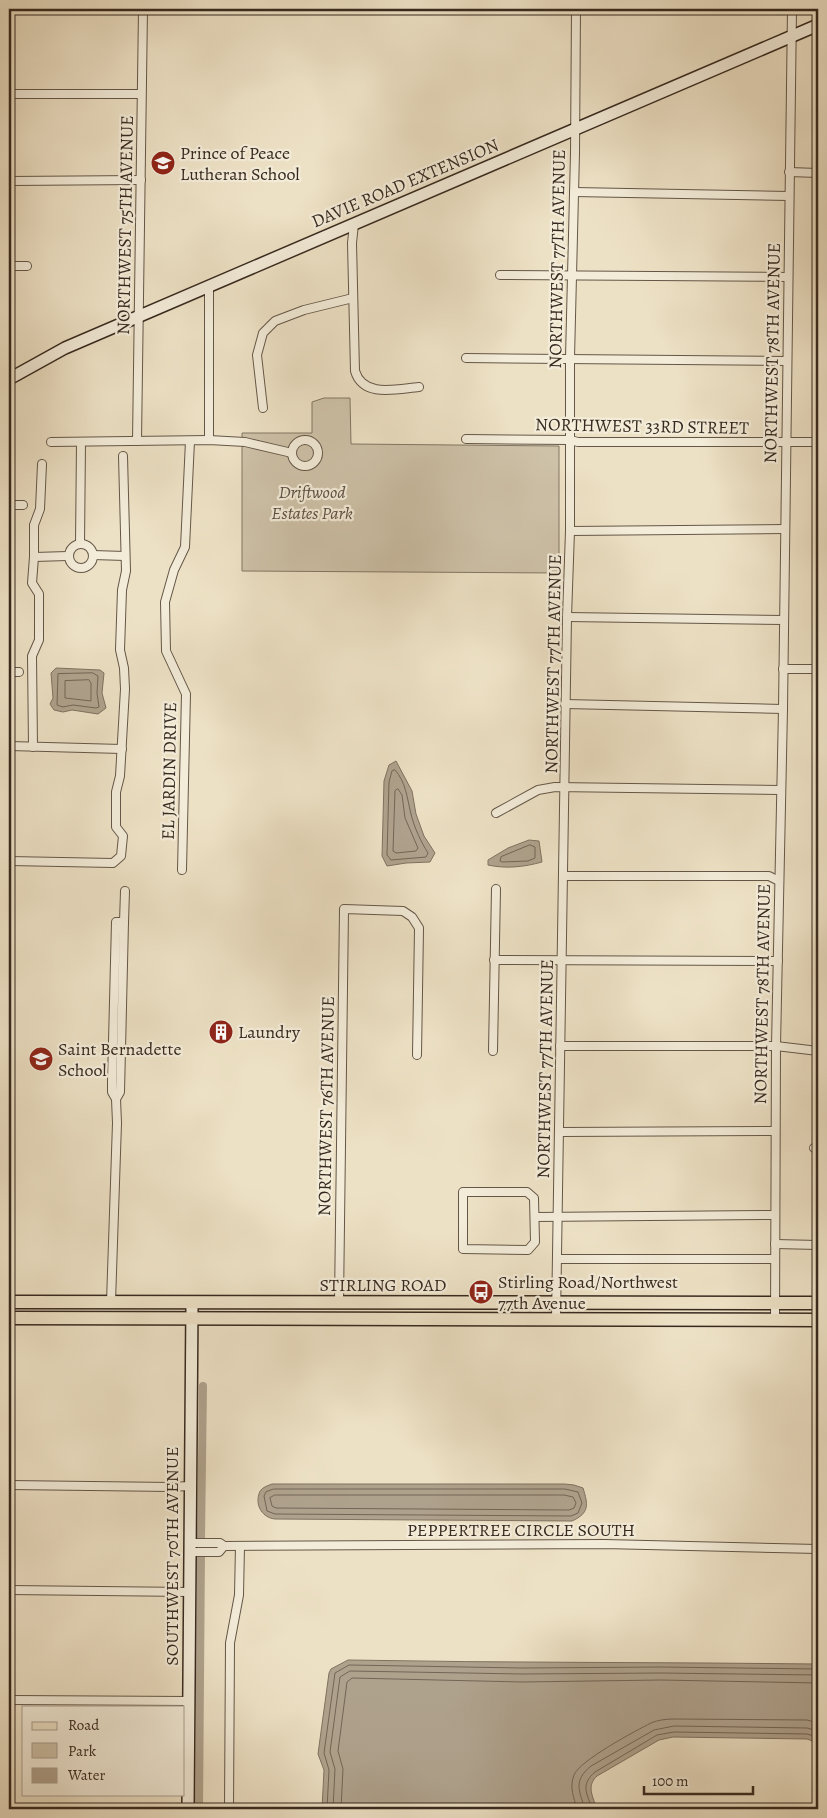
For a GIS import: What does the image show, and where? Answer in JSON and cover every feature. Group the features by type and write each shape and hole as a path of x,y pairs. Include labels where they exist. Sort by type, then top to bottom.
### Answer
{"main road":[{"name":"DAVIE ROAD EXTENSION","path":"9,379 65,348 818,25"},
{"name":"STIRLING ROAD","path":"15,1302 818,1303"},
{"path":"15,1302 15,1318"},
{"name":"SOUTHWEST 70TH AVENUE","path":"188,1809 189,1486 192,1303"},
{"name":"STIRLING ROAD","path":"15,1318 818,1320"}],"street":[{"name":"NORTHWEST 75TH AVENUE","path":"137,441 143,9"},
{"name":"NORTHWEST 77TH AVENUE","path":"556,1320 565,704 570,531 570,358 576,9"},
{"name":"NORTHWEST 78TH AVENUE","path":"775,1320 776,1046 783,709 792,9"},
{"path":"9,94 142,94"},
{"path":"789,172 818,173"},
{"path":"9,180 141,180"},
{"path":"574,192 789,196"},
{"path":"354,224 352,243 353,298 355,371 358,381 369,389 419,387"},
{"path":"9,266 27,266"},
{"path":"500,275 788,277"},
{"path":"209,286 209,440"},
{"path":"263,408 257,355 263,332 275,321 304,310 353,298"},
{"path":"466,358 787,361"},
{"name":"NORTHWEST 33RD STREET","path":"466,439 570,440 578,442 818,442"},
{"path":"52,442 209,440 245,442 292,453"},
{"name":"EL JARDIN DRIVE","path":"182,870 186,694 166,651 165,602 174,570 185,547 190,441"},
{"path":"80,544 81,442"},
{"path":"9,861 113,863 121,856 123,836 116,828 116,792 120,776 125,689 124,668 120,650 122,590 126,571 123,456"},
{"path":"33,747 32,656 39,640 39,594 32,583 34,525 40,509 42,464"},
{"path":"9,505 23,505"},
{"path":"570,531 785,529"},
{"path":"80,544 89,547 93,556 90,564 81,568 72,565 68,556 72,548 80,544"},
{"path":"34,557 68,556"},
{"path":"93,556 125,556"},
{"path":"567,617 784,620"},
{"path":"783,669 818,669"},
{"path":"9,672 19,672"},
{"path":"565,704 783,709"},
{"path":"9,746 122,749"},
{"path":"496,812 538,790 555,787 780,790"},
{"path":"563,876 769,876 779,881"},
{"path":"493,1051 496,889"},
{"path":"111,1302 117,1123 116,1099 112,1092 114,956 116,922 124,922 125,892"},
{"name":"NORTHWEST 76TH AVENUE","path":"339,1302 344,910 403,911 412,917 419,928 416,1055"},
{"path":"494,960 561,962 778,961"},
{"path":"560,1046 776,1046 818,1051"},
{"path":"559,1132 776,1131"},
{"path":"463,1192 526,1192 534,1198 535,1217 535,1242 528,1250 463,1249 463,1192"},
{"path":"535,1217 775,1215"},
{"path":"775,1244 818,1244"},
{"path":"557,1259 775,1259"},
{"path":"9,1485 171,1488 189,1486"},
{"name":"PEPPERTREE CIRCLE SOUTH","path":"189,1548 219,1552 224,1546 604,1544 818,1549"},
{"path":"229,1809 230,1643 239,1594 240,1546"},
{"path":"9,1590 189,1592"},
{"path":"9,1700 188,1701"}],"green space":[{"name":"Driftwood Estates Park","path":"324,398 350,398 351,444 559,446 559,573 242,571 242,433 312,433 312,402"}],"water":[{"path":"56,668 100,670 104,673 102,693 106,708 98,714 72,710 63,712 54,710 50,704 53,698 51,673"},
{"path":"396,761 412,791 416,814 424,836 435,853 430,862 387,866 382,856 384,781 389,765"},
{"path":"529,840 539,841 542,862 515,867 488,865 488,860 508,848"},
{"path":"272,1484 565,1484 583,1488 586,1508 582,1515 572,1521 275,1519 264,1514 258,1503 261,1490"},
{"path":"348,1660 818,1664 818,1750 814,1743 807,1739 673,1737 659,1740 597,1776 591,1788 597,1809 322,1809 324,1770 318,1754 329,1673 331,1669"}],"waterway":[{"path":"201,1538 203,1386"},
{"path":"199,1809 201,1550"}],"place":[{"name":"Prince of Peace Lutheran School","path":"163,163"},
{"name":"Laundry","path":"221,1032"},
{"name":"Saint Bernadette School","path":"41,1059"},
{"name":"Stirling Road/Northwest 77th Avenue","path":"481,1292"}]}
